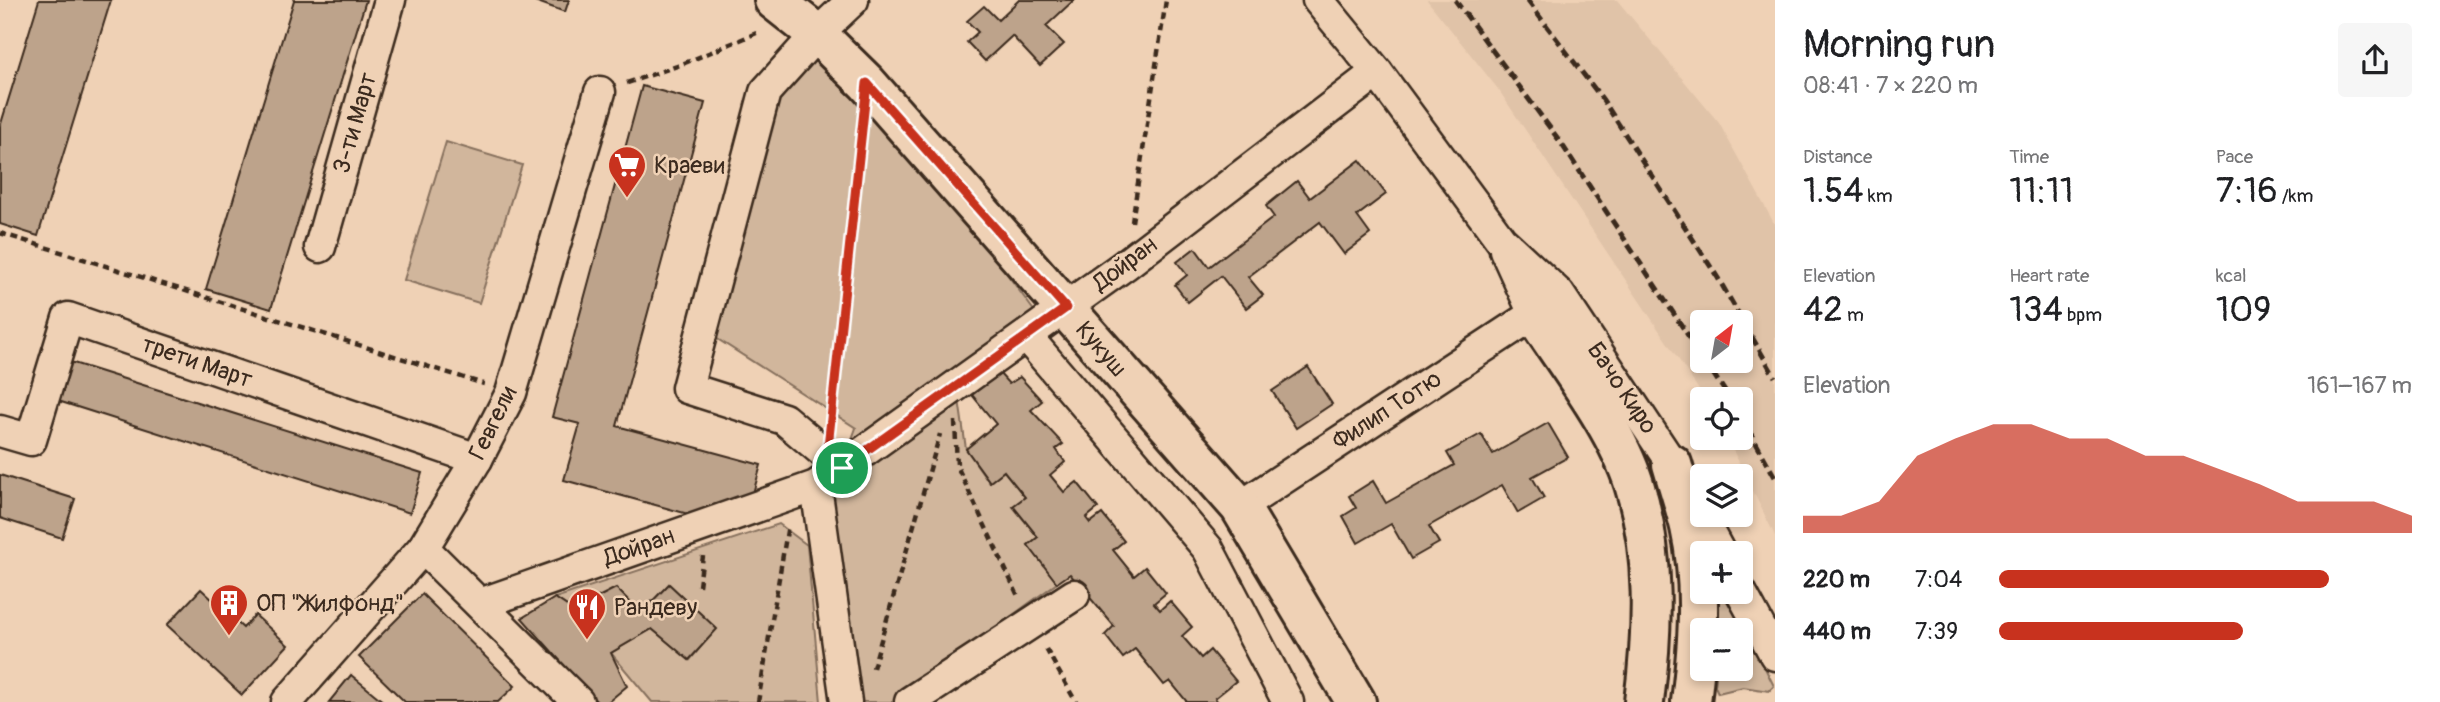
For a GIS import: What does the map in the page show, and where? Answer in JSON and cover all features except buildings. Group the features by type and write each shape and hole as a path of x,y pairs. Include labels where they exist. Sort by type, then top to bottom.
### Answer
{"street":[{"name":"3-ти Март","path":"320,247 390,0"},
{"path":"834,462 783,419 687,388 765,92 796,17 853,0"},
{"name":"Бачо Киро","path":"1318,0 1377,72 1501,240 1559,294 1672,464 1714,541"},
{"name":"Кукуш","path":"796,17 867,83 1240,507 1356,702"},
{"name":"Дойран","path":"480,604 805,490 834,462 954,389 1027,337 1377,72"},
{"name":"Гевгели","path":"287,702 423,548 477,459 511,393 600,92"},
{"name":"Бачо Киро","path":"1501,240 1534,314"},
{"path":"1534,314 1596,409 1634,484 1651,588 1651,645 1644,702"},
{"name":"Филип Тотю","path":"1240,507 1534,314"},
{"name":"трети Март","path":"0,430 30,440 68,318 477,459"},
{"path":"1027,337 1208,549 1288,702"},
{"path":"1672,464 1690,529 1697,575 1699,616 1691,702"},
{"path":"805,490 846,702"},
{"path":"423,548 578,702"},
{"path":"910,702 1074,595"},
{"path":"1747,604 1775,655"}],"path":[{"path":"1125,265 1166,0"},
{"path":"600,92 680,65 796,17"},
{"path":"834,462 867,83"},
{"path":"0,233 511,393"},
{"path":"954,389 957,466 1031,623 1076,702"},
{"path":"870,676 954,389"},
{"path":"758,702 805,490"}],"shaded area":[{"path":"1427,0 1617,0 1719,123 1775,225 1775,536 1753,491 1753,464 1740,464 1733,450 1753,450 1753,387 1697,387 1498,89"},
{"path":"816,50 867,83 1040,319 956,378 966,449 989,482 1004,471 1025,497 1013,507 1038,537 1028,545 1057,583 893,702 853,702 830,499 856,428 716,338 787,64"},
{"path":"446,142 522,165 479,303 404,280"},
{"path":"779,524 807,545 821,702 652,702 611,653 652,629 690,660 716,628 669,584 641,613 616,588 573,610 555,598"},
{"path":"1717,604 1733,604 1740,618 1718,618"},
{"path":"1753,644 1774,686 1769,691 1743,687 1718,693 1716,681 1753,681"}],"railway":[{"path":"1455,0 1559,140 1690,338"},
{"path":"1527,0 1603,100 1718,278 1775,377"},
{"path":"1713,373 1722,387"},
{"path":"1753,438 1775,477"}],"place":[{"name":"Краеви","path":"627,199"},
{"name":"ОП \"Жилфонд\"","path":"229,637"},
{"name":"Рандеву","path":"587,641"}],"route":[{"path":"867,83 1066,308 842,468 827,456 867,83"}]}
